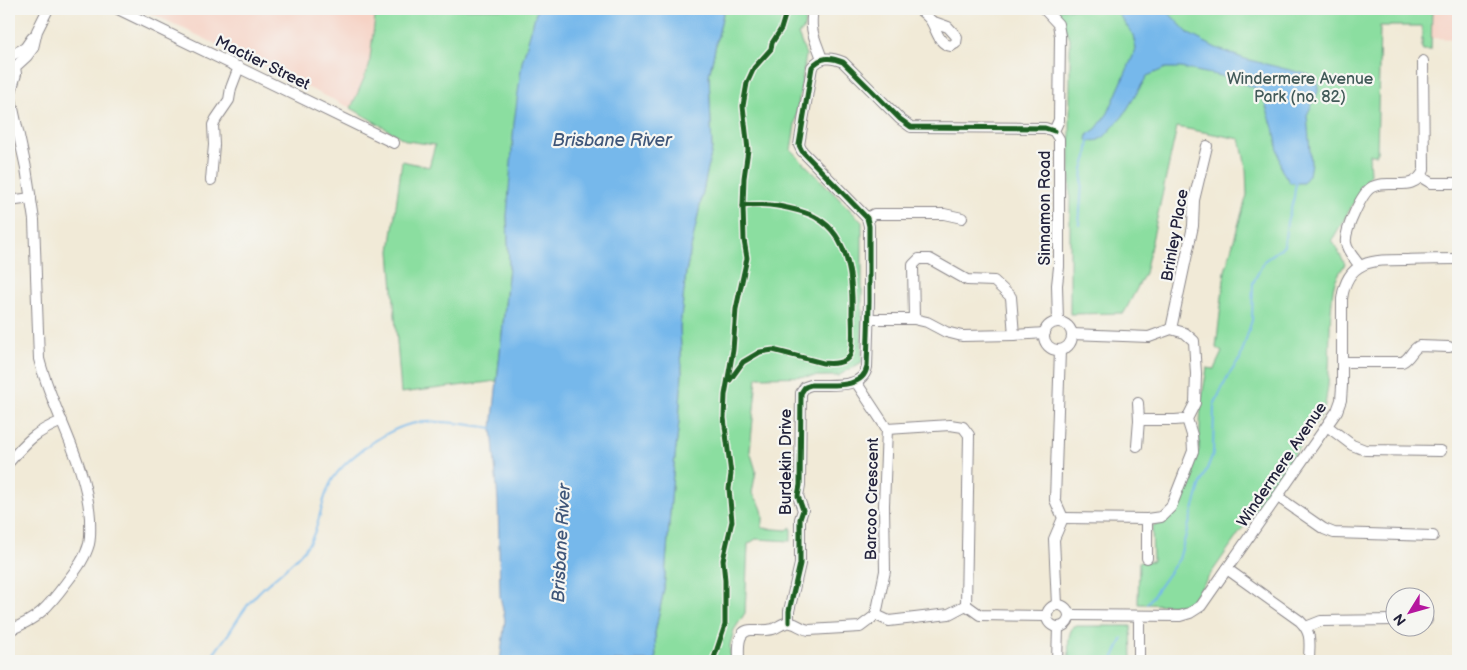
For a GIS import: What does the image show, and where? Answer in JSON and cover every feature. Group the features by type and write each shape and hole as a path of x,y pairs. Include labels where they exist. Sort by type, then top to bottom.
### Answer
{"street":[{"path":"9,630 23,625 47,607 80,564 89,544 90,520 86,488 62,421 44,379 39,359 34,220 10,92 16,74 11,60 27,56 33,48 37,32 48,9"},
{"name":"Mactier Street","path":"118,9 394,143"},
{"path":"813,9 810,22 811,30 822,58"},
{"path":"919,9 931,20"},
{"name":"Sinnamon Road","path":"1044,9 1058,24 1060,36 1059,120 1054,131 1059,139 1058,322"},
{"path":"887,429 856,382 866,373 869,319 869,226 867,218 802,151 799,145 812,67 822,58 834,58 843,62 911,128 1044,128 1054,131"},
{"path":"1423,61 1424,170 1421,177 1408,184 1378,185 1371,187 1363,195 1346,239 1347,248 1360,266 1380,260 1458,259"},
{"path":"210,180 214,145 213,125 229,100 230,88 239,67"},
{"name":"Brinley Place","path":"1172,329 1194,226 1194,200 1207,146"},
{"path":"1421,177 1431,183 1458,183"},
{"path":"9,201 31,198"},
{"path":"867,218 874,214 944,214 962,218"},
{"path":"914,319 913,265 919,259 930,259 967,280 994,281 1011,297 1014,335"},
{"name":"Windermere Avenue","path":"1069,615 1180,616 1193,612 1204,603 1337,411 1341,400 1343,293 1351,275 1360,266"},
{"path":"869,319 914,319 927,322 956,335 1045,333"},
{"path":"1058,322 1067,326 1072,334 1071,343 1064,349 1056,350 1045,342 1045,333 1050,325 1058,322"},
{"path":"1064,518 1147,520 1161,517 1171,507 1193,451 1192,435 1187,419 1195,403 1194,341 1184,333 1172,329 1149,336 1072,334"},
{"path":"1342,362 1402,362 1407,360 1415,348 1419,346 1450,347"},
{"path":"1060,350 1055,500 1064,518"},
{"name":"Burdekin Drive","path":"789,622 789,611 800,564 800,519 803,510 798,496 800,486 801,393 805,387 811,384 851,384 856,382"},
{"path":"1137,446 1140,420 1138,403"},
{"path":"1140,420 1187,419"},
{"path":"9,462 31,437 39,431 62,421"},
{"name":"Barcoo Crescent","path":"876,615 885,570 884,504 887,429 950,424 963,427 969,435 966,605"},
{"path":"1327,426 1352,445 1365,450 1441,451"},
{"path":"1278,497 1324,529 1334,533 1433,536"},
{"path":"1057,605 1054,539 1064,518"},
{"path":"1147,520 1147,558"},
{"path":"1226,570 1306,627 1310,634 1309,661"},
{"path":"739,661 742,634 748,630 770,630 789,622 802,629 809,630 860,627 876,615 889,621 949,614 966,605 980,615 1046,616"},
{"path":"1057,605 1066,609 1069,615 1066,624 1058,627 1050,624 1046,616 1051,607 1057,605"},
{"path":"1139,616 1139,661"},
{"path":"1306,627 1321,621 1384,620"},
{"path":"1057,661 1058,627"}],"shaded area":[{"path":"142,9 376,9 369,67 351,108"},
{"path":"1432,9 1458,9 1458,39 1431,38"}],"green space":[{"path":"376,9 537,9 507,216 509,267 497,381 401,393 390,251 402,161 429,167 435,145 407,141 351,108 369,67"},
{"path":"724,9 808,9 803,31 798,34 806,55 791,150 862,222 862,362 838,376 757,377 750,451 756,471 752,493 762,509 762,528 787,530 791,527 791,541 756,539 748,544 745,613 734,630 730,645 730,661 656,661 655,633 664,589 679,422 682,373 680,327 686,272 712,149 709,75"},
{"name":"Windermere Avenue Park (no. 82)","path":"1052,9 1432,9 1431,50 1422,50 1422,26 1380,26 1377,154 1369,154 1370,175 1332,240 1345,264 1333,288 1329,376 1323,413 1196,595 1187,603 1181,605 1138,604 1139,562 1153,561 1152,526 1162,523 1175,509 1199,450 1201,402 1207,368 1214,369 1222,352 1216,348 1225,271 1247,195 1246,167 1240,139 1177,127 1145,273 1124,313 1070,314 1070,38 1059,17"},
{"path":"1074,626 1131,626 1132,661 1069,661 1069,638"}],"water":[{"name":"Brisbane River","path":"537,9 724,9 709,75 712,149 686,272 680,327 682,373 679,422 664,589 655,633 656,661 500,661 505,620 500,596 498,501 492,428 509,267 507,216 514,123 522,62"},
{"path":"1115,9 1165,9 1189,34 1216,48 1245,59 1310,75 1318,83 1318,92 1307,115 1311,163 1309,175 1303,183 1290,183 1281,169 1275,134 1261,91 1231,78 1181,68 1166,68 1147,76 1123,116 1104,137 1094,142 1087,140 1088,134 1096,129 1108,113 1136,49 1133,35"}],"waterway":[{"path":"1079,225 1083,169 1087,157 1089,139"},
{"path":"1147,604 1179,559 1200,486 1213,454 1214,405 1228,376 1240,359 1252,320 1253,283 1264,261 1284,246 1296,181"},
{"path":"209,661 242,612 264,587 296,559 307,546 315,532 324,498 331,482 337,473 356,454 381,437 416,423 445,422 492,428"},
{"path":"1112,661 1123,638"}],"cycle path":[{"path":"713,661 725,625 723,560 732,521 729,489 731,474 724,418 725,395 733,350 736,309 747,258 744,240 743,206 748,150 743,106 747,83 754,68 771,49 772,43 781,29 787,9"},
{"path":"789,622 789,611 800,564 800,519 803,510 798,496 800,485 801,393 805,387 811,385 852,383 864,374 867,367 869,226 867,218 802,151 799,145 812,67 815,63 826,58 843,62 900,119 911,127 1045,128 1054,131"},
{"path":"730,380 743,362 760,352 773,350 823,363 842,362 850,355 853,334 850,273 847,260 836,236 828,226 804,212 770,205 743,206"}]}
